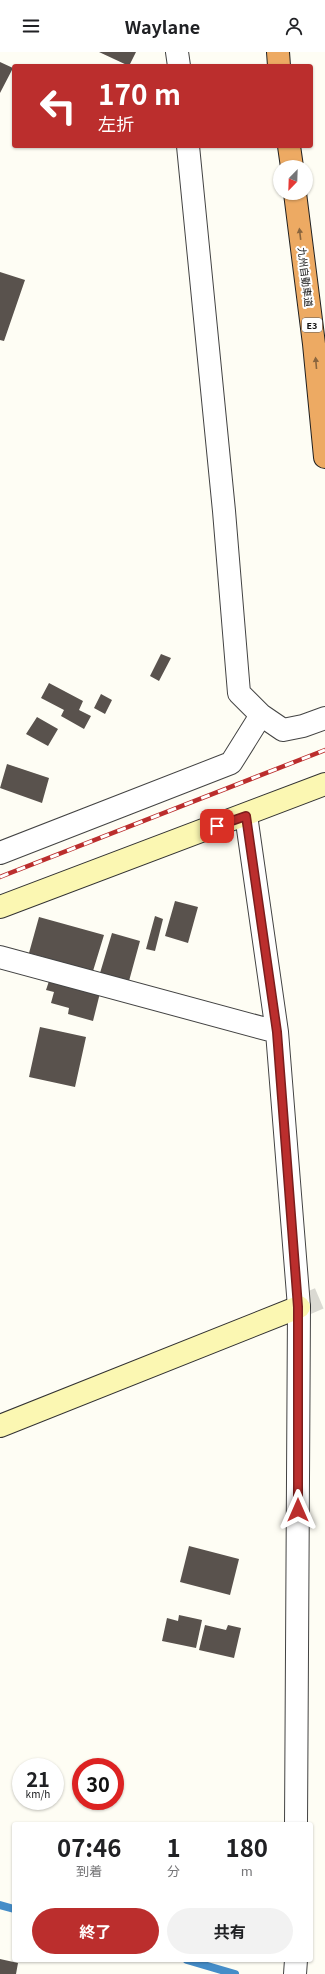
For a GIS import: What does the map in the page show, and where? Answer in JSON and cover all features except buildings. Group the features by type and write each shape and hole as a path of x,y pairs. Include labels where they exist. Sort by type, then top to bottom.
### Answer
{"highway":[{"path":"278,52 279,64"},
{"path":"290,148 291,160"},
{"name":"九州自動車道","path":"296,200 314,344 325,457"}],"street":[{"path":"177,52 179,64"},
{"path":"188,148 224,511 239,693 261,715 283,730 303,726 325,718"},
{"path":"0,852 231,763 261,715"},
{"path":"0,907 246,816 325,784"},
{"path":"246,816 277,1032 298,1307 296,1822"},
{"path":"0,957 277,1032"},
{"path":"0,1426 298,1307"},
{"path":"296,1962 296,1974"}],"waterway":[{"path":"0,1905 12,1908"},
{"path":"194,1962 235,1974"}],"tunnel":[{"path":"299,1307 325,1296"}],"railway":[{"path":"0,877 325,750"}],"route":[{"path":"217,826 246,816 277,1032 298,1307 298,1510"}]}
